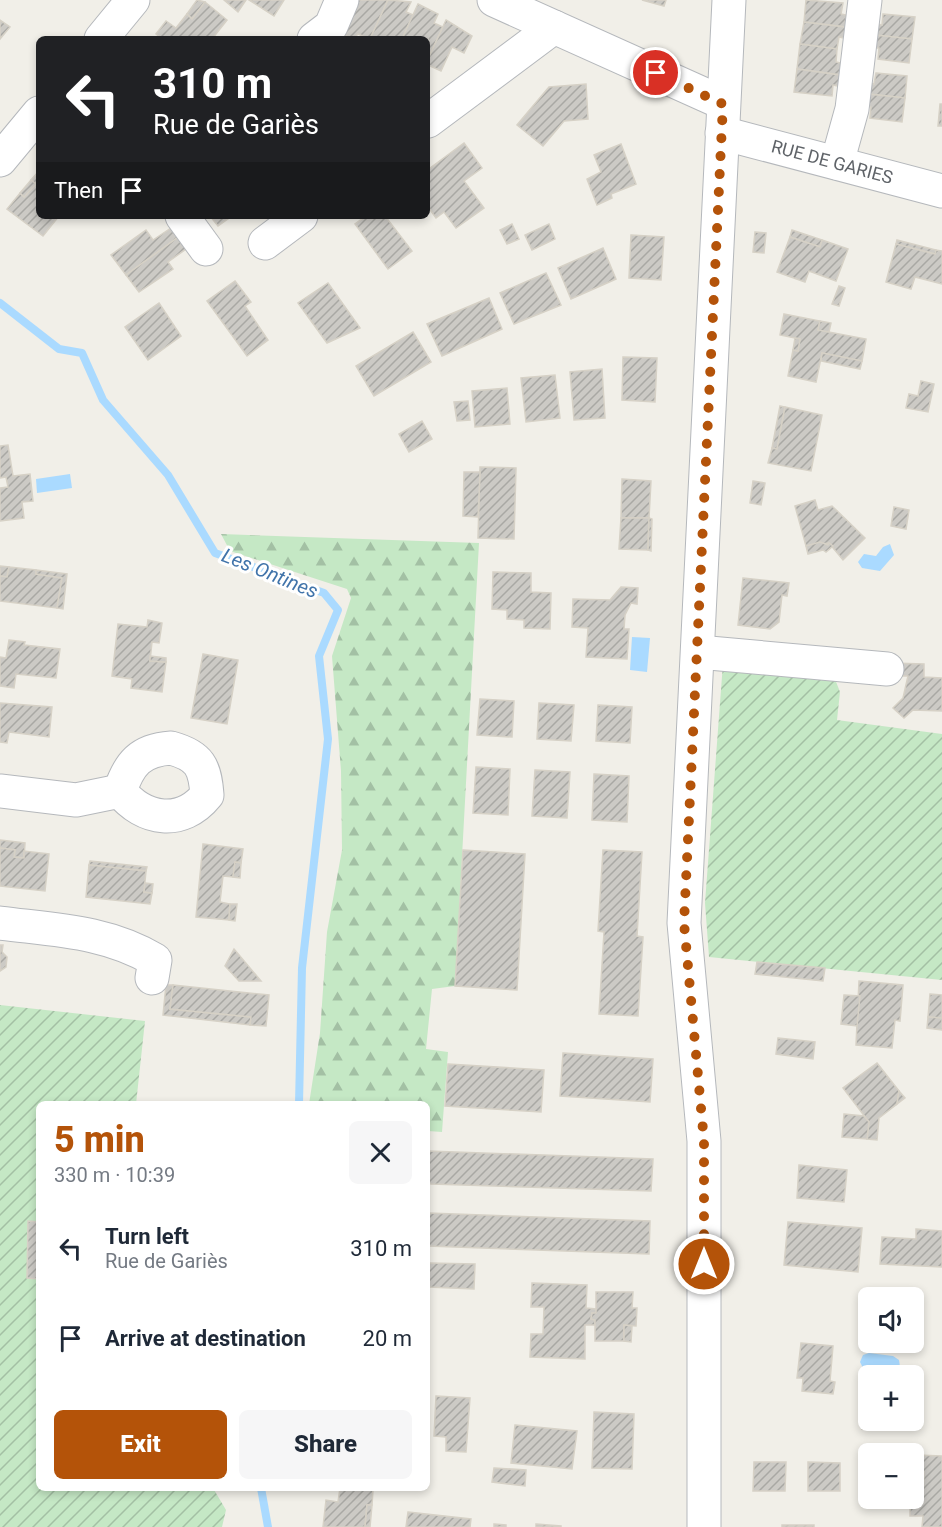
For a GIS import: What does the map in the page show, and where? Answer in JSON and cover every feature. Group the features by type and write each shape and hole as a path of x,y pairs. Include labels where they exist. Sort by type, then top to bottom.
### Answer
{"street":[{"path":"104,36 134,0"},
{"path":"318,36 331,26 342,0"},
{"name":"RUE DE GARIES","path":"494,0 554,27 723,118 837,163 942,191"},
{"path":"704,1527 704,1141 684,923 729,0"},
{"path":"837,163 852,109 866,0"},
{"path":"430,120 554,27"},
{"path":"0,160 36,117"},
{"path":"184,219 206,249"},
{"path":"265,243 297,219"},
{"path":"698,652 887,669"},
{"path":"0,791 75,800 120,791"},
{"path":"0,923 94,934 134,947 155,960 152,978"}],"green space":[{"path":"221,534 479,543 455,986 432,989 426,1049 448,1052 442,1132 430,1131 430,1101 309,1101 320,1033 327,932 342,850 341,771 332,656 351,598 347,589 230,551"},
{"path":"723,663 835,679 840,692 837,720 942,734 942,980 709,957 705,903"},
{"path":"0,1005 145,1021 136,1101 36,1101 36,1491 215,1491 226,1510 222,1527 0,1527"}],"water":[{"path":"70,474 72,488 37,493 36,479"},
{"path":"890,544 894,555 880,571 862,568 858,562 864,554 876,556 883,547"},
{"path":"632,637 650,638 647,672 630,670"},
{"path":"869,1353 893,1356 899,1360 900,1365 862,1365 860,1362 863,1355"}],"building":[{"path":"197,0 205,2 192,19 187,14"},
{"path":"224,0 246,0 238,12"},
{"path":"249,0 284,0 274,16"},
{"path":"357,0 388,0 371,36 358,34 346,36 340,33"},
{"path":"388,0 411,2 406,12 413,15 403,36 371,36"},
{"path":"642,0 666,0 664,6"},
{"path":"806,0 843,3 841,14 846,15 845,27 804,22"},
{"path":"205,2 227,20 214,36 158,36 156,34 166,21 176,28 187,14 192,19"},
{"path":"418,4 438,14 434,23 443,27 430,55 430,36 403,36"},
{"path":"883,14 915,17 912,39 875,35 877,24 882,25"},
{"path":"0,20 10,27 0,39"},
{"path":"446,20 472,36 464,53 452,47 441,71 430,66 430,55"},
{"path":"804,22 845,27 844,38 839,37 837,49 800,44"},
{"path":"875,35 912,39 909,63 878,59 879,48 874,48"},
{"path":"800,44 837,49 836,62 841,63 840,75 797,69"},
{"path":"797,69 840,75 838,86 833,85 832,96 794,92"},
{"path":"876,73 907,76 905,98 868,94 869,83 874,84"},
{"path":"586,84 588,119 564,121 543,146 517,125 549,87"},
{"path":"868,94 905,98 902,122 870,118 871,107 866,106"},
{"path":"940,104 942,104 942,126 938,126"},
{"path":"464,143 482,168 464,181 484,208 456,228 444,212 436,218 430,210 430,168"},
{"path":"621,144 636,184 611,194 612,198 597,205 587,179 601,172 594,155"},
{"path":"36,174 36,184 31,180"},
{"path":"31,180 36,184 24,197 20,193"},
{"path":"36,184 36,219 57,219 43,236 7,209 20,193 24,197"},
{"path":"212,219 228,219 218,226"},
{"path":"362,219 387,219 412,251 388,269 355,224"},
{"path":"512,224 519,239 507,244 500,230"},
{"path":"549,224 555,239 532,250 525,235"},
{"path":"171,228 177,238 126,275 111,255 146,230 153,240"},
{"path":"792,230 822,240 820,247 790,237"},
{"path":"755,232 766,233 764,253 753,252"},
{"path":"631,235 664,237 661,280 629,278"},
{"path":"790,237 820,247 822,240 848,249 836,281 809,271 805,282 777,272"},
{"path":"177,238 186,249 168,262 173,269 139,292 126,275"},
{"path":"897,240 936,250 935,254 896,244"},
{"path":"896,244 935,254 936,250 942,251 942,284 915,277 911,289 886,282"},
{"path":"603,248 616,279 571,299 558,268"},
{"path":"546,273 561,305 514,324 500,293"},
{"path":"235,281 251,302 245,306 268,340 247,356 207,301"},
{"path":"328,283 360,328 327,343 298,303"},
{"path":"839,286 845,288 839,306 832,304"},
{"path":"489,298 502,329 442,356 427,324"},
{"path":"159,303 181,336 148,360 125,327"},
{"path":"784,314 820,321 818,330 866,339 862,361 822,353 816,382 788,376 793,350 798,351 800,339 780,335"},
{"path":"820,321 831,323 829,332 818,330"},
{"path":"413,332 431,362 374,396 356,366"},
{"path":"795,338 800,339 798,351 793,350"},
{"path":"822,353 862,361 860,369 821,361"},
{"path":"623,357 657,358 655,402 622,400"},
{"path":"602,369 605,418 574,420 570,372"},
{"path":"555,375 560,418 526,422 521,378"},
{"path":"921,381 934,384 928,412 906,408 909,394 918,396"},
{"path":"507,388 510,424 475,427 472,391"},
{"path":"468,401 470,420 457,421 454,402"},
{"path":"780,406 785,407 777,449 772,448"},
{"path":"785,407 822,415 811,471 768,463 772,448 777,449"},
{"path":"422,421 432,439 409,452 399,434"},
{"path":"8,445 13,476 30,474 33,501 22,502 24,518 0,521 0,488 8,487 6,477 0,478 0,446"},
{"path":"480,467 516,468 514,539 478,538"},
{"path":"464,472 480,472 478,517 463,516"},
{"path":"622,479 651,481 649,518 621,518"},
{"path":"753,481 765,483 761,505 750,503"},
{"path":"815,500 818,510 832,506 865,538 843,560 829,543 806,546 795,506"},
{"path":"894,507 909,510 906,529 891,526"},
{"path":"621,518 649,518 648,550 619,549"},
{"path":"649,518 652,519 651,551 648,550"},
{"path":"820,542 833,546 826,552 823,550 808,554 806,546"},
{"path":"0,566 9,567 7,577 0,576"},
{"path":"9,567 36,570 36,574 62,578 57,608 0,601 0,576 7,577"},
{"path":"36,570 67,574 63,609 57,608 62,578 36,574"},
{"path":"493,572 531,573 531,592 551,593 550,629 524,628 524,620 507,619 507,610 492,609"},
{"path":"743,578 789,583 787,596 782,595 779,622 770,629 738,625"},
{"path":"621,587 638,588 637,604 631,603 625,615 624,629 629,629 627,659 586,657 588,628 572,627 573,599 610,600"},
{"path":"148,620 162,623 159,643 152,642 150,661 166,662 162,692 131,688 132,679 112,676 118,624 147,627"},
{"path":"9,640 25,642 24,645 60,649 56,678 16,674 14,688 0,686 0,657 6,658"},
{"path":"203,654 238,660 227,724 191,718"},
{"path":"150,656 166,658 166,662 150,661"},
{"path":"891,663 924,664 924,677 942,678 942,711 913,710 904,718 893,708 903,698 908,676 891,676"},
{"path":"480,699 514,701 512,737 477,735"},
{"path":"0,703 52,707 49,737 9,732 7,743 0,742"},
{"path":"539,703 574,705 571,741 537,739"},
{"path":"598,705 632,707 630,743 596,741"},
{"path":"476,767 510,769 508,815 473,813"},
{"path":"535,770 570,772 567,818 532,816"},
{"path":"594,774 629,776 627,822 592,820"},
{"path":"0,840 25,843 24,858 14,857 15,850 0,848"},
{"path":"203,844 243,849 241,863 235,862 233,877 223,876 220,902 230,904 229,920 196,917"},
{"path":"0,848 15,850 14,857 24,858 24,851 49,854 45,891 0,886"},
{"path":"463,850 525,854 517,990 455,986"},
{"path":"603,850 642,852 637,936 643,937 638,1016 599,1014 604,932 598,931"},
{"path":"90,861 147,867 146,871 89,865"},
{"path":"235,862 241,863 240,878 233,877"},
{"path":"89,865 146,871 144,892 152,893 150,904 86,897"},
{"path":"145,883 153,884 152,893 144,892"},
{"path":"230,904 237,904 235,921 229,920"},
{"path":"0,945 3,945 2,952 7,957 6,967 0,971"},
{"path":"234,949 261,981 239,981 225,966"},
{"path":"757,962 825,968 823,981 755,974"},
{"path":"859,981 903,985 900,1021 895,1020 892,1048 856,1045"},
{"path":"166,985 173,985 170,1009 251,1017 250,1025 163,1015"},
{"path":"173,985 269,995 266,1026 250,1025 251,1017 170,1009"},
{"path":"930,994 942,995 942,1018 928,1017"},
{"path":"844,995 860,996 857,1026 841,1024"},
{"path":"928,1017 942,1018 942,1030 927,1028"},
{"path":"778,1038 815,1042 813,1059 776,1054"},
{"path":"563,1053 653,1059 650,1102 560,1096"},
{"path":"877,1063 899,1091 897,1104 879,1118 877,1140 867,1139 869,1122 843,1088"},
{"path":"448,1064 544,1070 541,1112 445,1106"},
{"path":"899,1091 905,1098 897,1104"},
{"path":"844,1114 864,1116 869,1122 867,1139 842,1137"},
{"path":"430,1151 653,1159 651,1191 431,1184"},
{"path":"799,1165 847,1170 844,1202 797,1198"},
{"path":"430,1213 650,1221 649,1254 430,1246"},
{"path":"28,1221 36,1222 36,1279 27,1278"},
{"path":"788,1222 862,1228 858,1272 784,1265"},
{"path":"916,1229 942,1231 942,1267 880,1264 882,1237 916,1239"},
{"path":"430,1263 475,1264 474,1289 430,1287"},
{"path":"532,1283 587,1285 586,1308 596,1309 596,1313 592,1313 591,1319 595,1320 595,1325 585,1325 585,1359 530,1357 531,1334 543,1334 544,1307 531,1307"},
{"path":"596,1292 633,1292 632,1308 637,1308 636,1326 624,1325 624,1341 595,1341 595,1320 591,1319 592,1313 596,1313"},
{"path":"624,1325 632,1326 631,1342 624,1341"},
{"path":"801,1343 833,1346 830,1381 835,1382 833,1394 802,1391 803,1378 797,1378"},
{"path":"436,1396 470,1398 466,1452 446,1451 446,1437 434,1436"},
{"path":"594,1412 634,1414 632,1469 592,1468"},
{"path":"515,1425 577,1431 572,1469 511,1463"},
{"path":"924,1455 942,1456 942,1527 922,1527 923,1516 910,1516 910,1509 924,1509"},
{"path":"754,1462 786,1462 785,1491 753,1491"},
{"path":"808,1462 840,1463 840,1491 808,1491"},
{"path":"494,1468 526,1470 525,1486 492,1482"},
{"path":"340,1491 373,1491 372,1505 367,1505 365,1527 323,1527 326,1500 338,1502"},
{"path":"367,1505 372,1505 370,1527 365,1527"},
{"path":"408,1512 471,1519 470,1527 406,1527"},
{"path":"494,1524 506,1525 506,1527 494,1527"},
{"path":"536,1524 561,1526 561,1527 536,1527"},
{"path":"782,1525 814,1525 814,1527 782,1527"}],"waterway":[{"name":"Les Ontines","path":"0,303 59,349 82,353 103,400 168,475 215,553 324,593 338,610 319,656 328,739 302,968 299,1101"},
{"name":"Les Ontines","path":"262,1491 268,1527"}],"route":[{"path":"656,73 723,104 684,923 704,1141 704,1264"}]}
